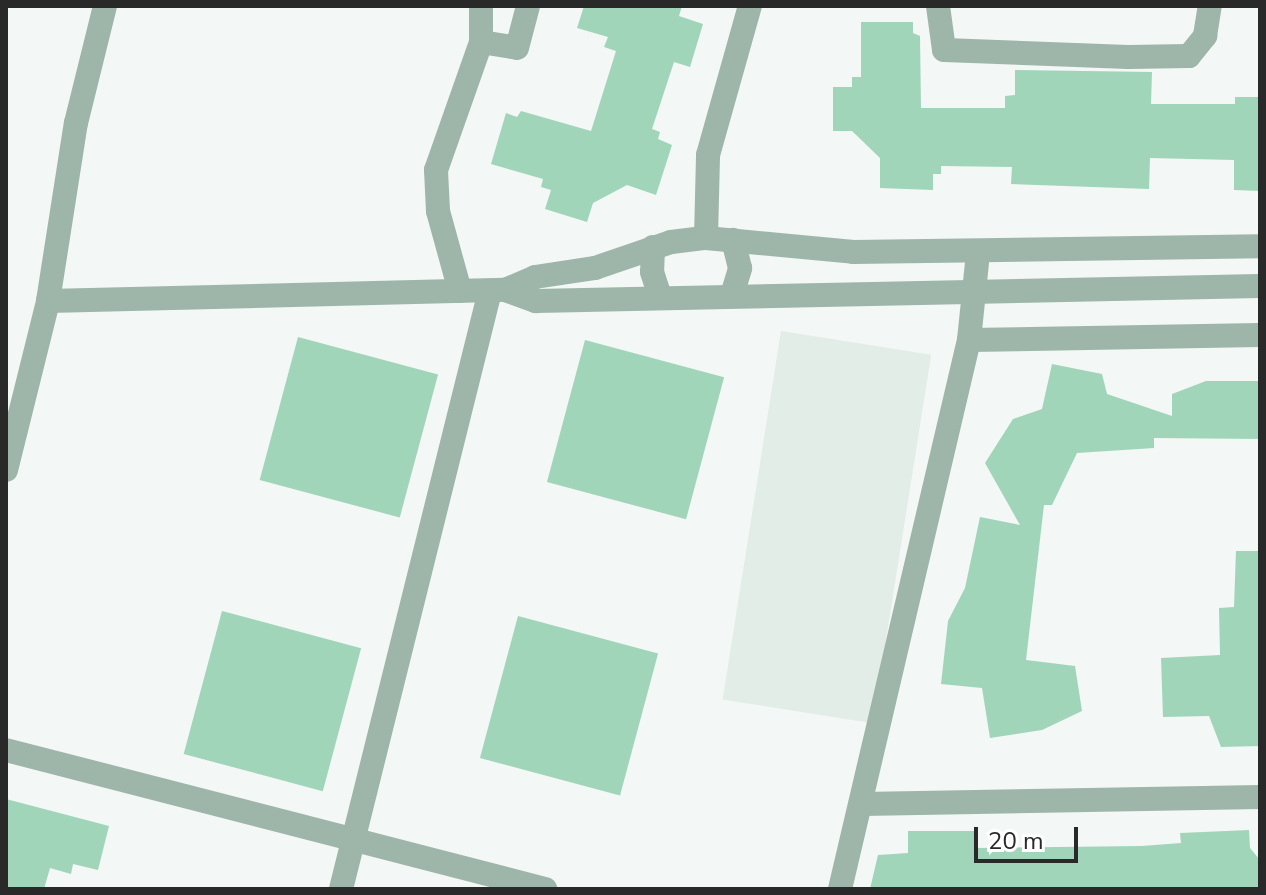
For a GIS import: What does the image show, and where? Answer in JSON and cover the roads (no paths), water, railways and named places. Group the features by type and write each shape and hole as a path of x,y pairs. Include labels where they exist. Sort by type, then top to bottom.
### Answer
{"street":[{"path":"6,470 48,301 76,123 105,6"},
{"path":"460,291 438,211 436,170 481,42 481,6"},
{"path":"481,42 517,48 528,6"},
{"path":"706,238 708,155 750,6"},
{"path":"938,6 944,50 1128,57 1189,56 1205,36 1210,6"},
{"path":"498,290 535,277 595,268 653,247 706,238 838,251 978,253 1260,246"},
{"path":"732,295 740,268 733,240"},
{"path":"653,247 652,272 660,297"},
{"path":"840,889 969,340 978,253"},
{"path":"48,301 498,290 536,301 1260,286"},
{"path":"341,889 498,290"},
{"path":"969,340 1260,335"},
{"path":"6,750 545,889"},
{"path":"862,804 1260,797"}]}
